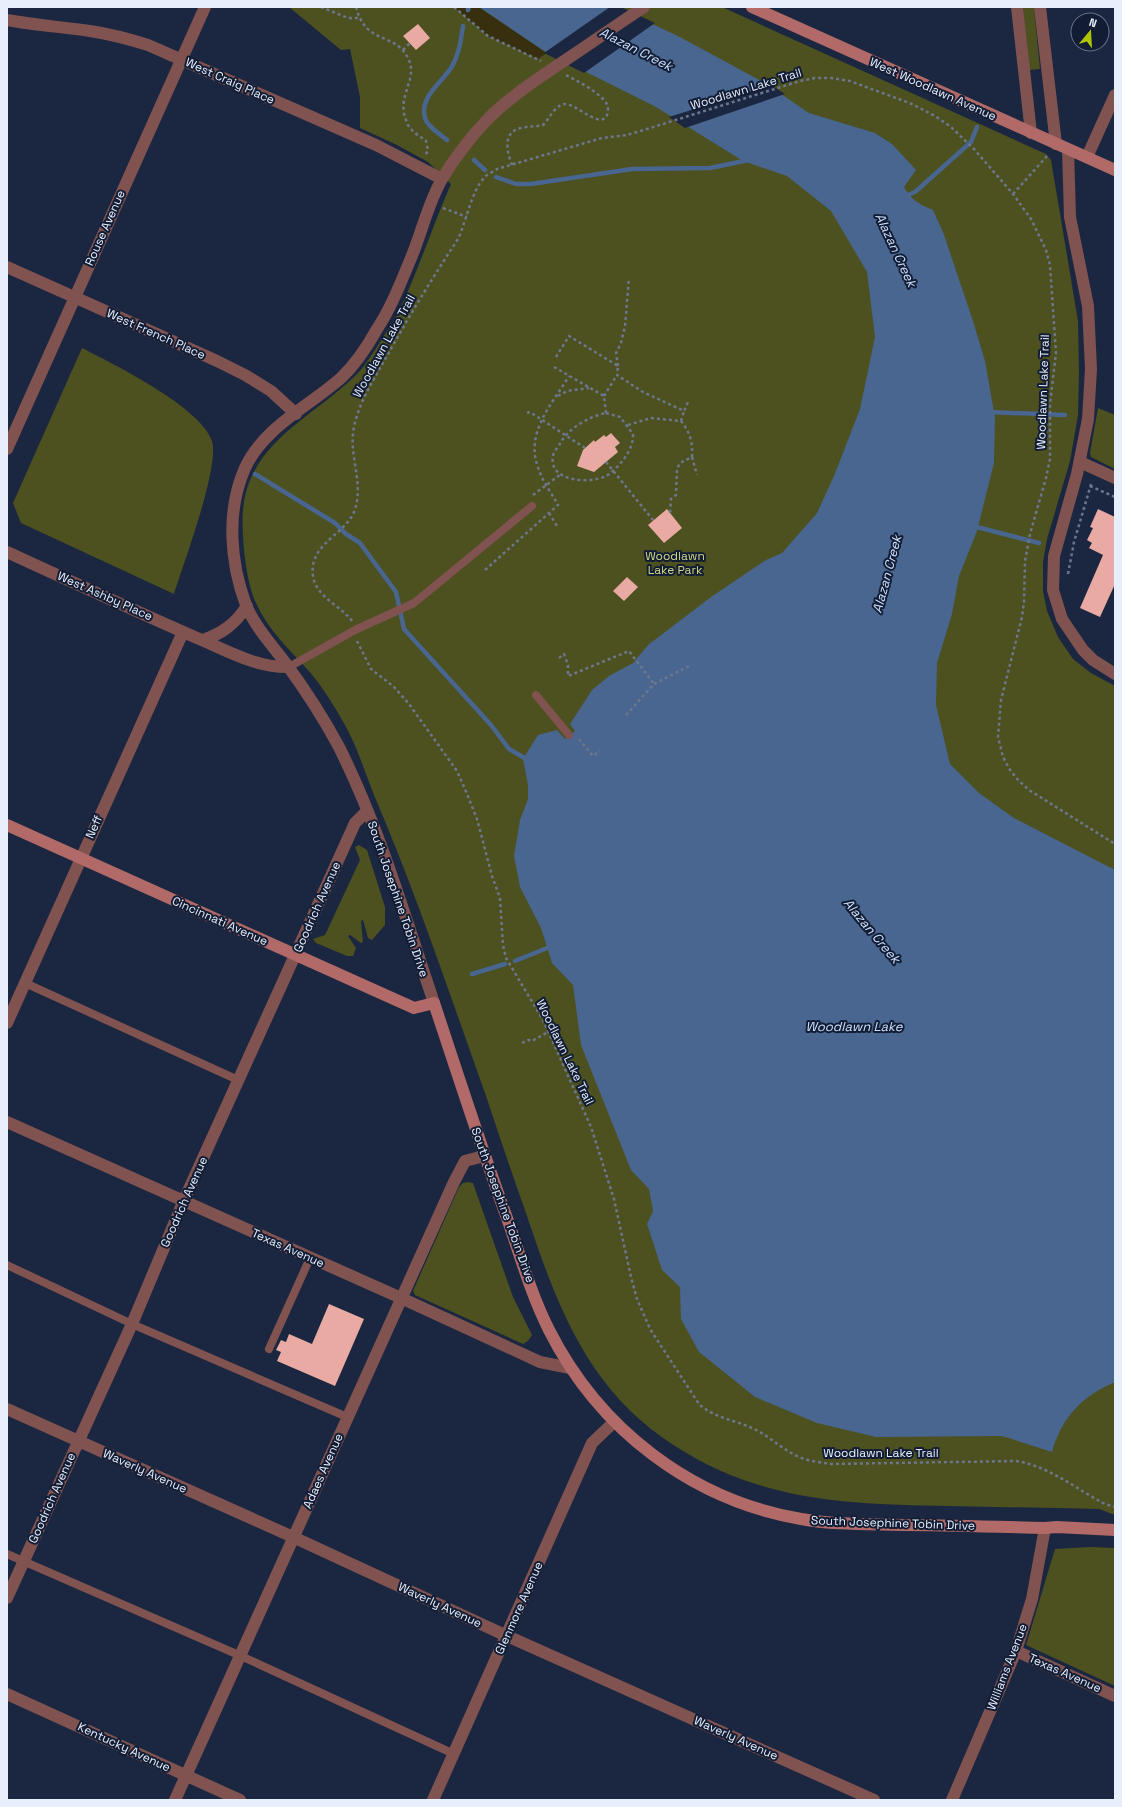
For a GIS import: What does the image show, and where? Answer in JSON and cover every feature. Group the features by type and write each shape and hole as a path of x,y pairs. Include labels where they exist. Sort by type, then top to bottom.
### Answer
{"street":[{"name":"Rouse Avenue","path":"7,449 205,7"},
{"name":"South Josephine Tobin Drive","path":"644,7 512,97 487,120 468,142 442,179 431,203 411,257 380,325 355,364 260,443 245,469 235,497 232,527 234,554 247,606 259,628 289,667 324,721 339,748 367,811 389,869 484,1156 548,1328 570,1368 591,1397 614,1422 673,1469 702,1486 733,1500 801,1519 837,1523 1115,1530"},
{"name":"West Woodlawn Avenue","path":"752,7 1115,170"},
{"path":"1040,7 1056,144"},
{"path":"1015,8 1031,133"},
{"name":"West Craig Place","path":"7,20 34,25 91,31 148,45 376,145 442,179"},
{"path":"1087,158 1115,95"},
{"path":"1068,149 1070,217 1088,306 1091,369 1088,419 1080,462 1054,556 1053,590 1062,619 1083,650 1093,660 1115,674"},
{"name":"West French Place","path":"7,267 245,375 271,391 296,414"},
{"path":"1080,462 1115,478"},
{"name":"West Ashby Place","path":"7,552 183,632 260,664 274,668 289,667"},
{"path":"203,640 228,628 247,606"},
{"name":"Neff","path":"7,1023 183,632"},
{"name":"Goodrich Avenue","path":"7,1598 132,1324 184,1200 355,822 367,811"},
{"name":"Cincinnati Avenue","path":"7,825 414,1008 434,1004"},
{"name":"Texas Avenue","path":"7,1122 402,1298 540,1362 570,1368"},
{"name":"Adaes Avenue","path":"175,1800 464,1161 484,1156"},
{"name":"Waverly Avenue","path":"7,1409 293,1537 507,1636 874,1800"},
{"name":"Glenmore Avenue","path":"433,1800 592,1443 614,1422"},
{"name":"Williams Avenue","path":"952,1800 1016,1651 1051,1528"},
{"name":"Texas Avenue","path":"1016,1651 1115,1696"},
{"name":"Kentucky Avenue","path":"7,1694 240,1800"}],"lane":[{"path":"289,667 358,629 414,603 444,579 531,502"},
{"path":"536,695 568,734"},
{"path":"25,983 238,1080"},
{"path":"269,1349 310,1258"},
{"path":"7,1265 132,1324 347,1418"},
{"path":"7,1554 241,1656 454,1754"}],"path":[{"path":"321,7 348,18 359,18"},
{"path":"356,7 359,18 365,28 403,50 409,59 411,71 402,104 403,113 409,127 426,141 428,150 424,158"},
{"path":"403,50 410,43"},
{"name":"Woodlawn Lake Trail","path":"1115,844 1029,790 1018,780 1003,757 998,737 1002,700 1022,617 1025,561 1030,534 1050,459 1050,404 1056,353 1050,265 1041,236 1013,194 974,149 951,128 924,110 865,86 832,78 815,78 800,80 647,129 587,142 540,158 497,169 484,177 478,186 458,239 402,329 367,391 354,428 352,448 357,498 355,510 317,554 313,564 313,577 320,591 328,600 352,619 358,629 358,644 371,669 394,687 410,704 457,771 466,789 477,818 492,876 500,898 503,945 506,958 548,1032 591,1127 614,1198 637,1299 650,1328 700,1404 707,1411 755,1429 795,1455 810,1460 831,1464 1016,1461 1030,1463 1043,1468 1099,1501 1115,1507"},
{"path":"1013,194 1048,155"},
{"path":"443,208 467,217"},
{"path":"606,413 604,396 617,375 618,366 616,353 621,343 625,326 628,278"},
{"path":"556,357 569,336 618,366"},
{"path":"554,366 604,396"},
{"path":"617,375 643,392 684,411"},
{"path":"485,570 558,505 539,470 534,452 534,438 542,420 570,376"},
{"path":"558,396 567,391 590,388"},
{"path":"681,421 689,400"},
{"path":"527,413 530,412 585,448"},
{"path":"606,413 620,417 628,425 633,434 633,443 622,461 613,471 601,478 583,481 561,474 556,469 553,455 565,435 589,418 606,413"},
{"path":"628,425 651,418 681,421 688,428 693,445 692,457 697,475"},
{"path":"670,513 671,499 676,495 677,469 680,463 692,457"},
{"path":"606,462 654,520"},
{"path":"1067,579 1074,542 1090,486 1097,469"},
{"path":"531,502 547,485 561,474"},
{"path":"1084,484 1115,497"},
{"path":"549,513 557,526"},
{"path":"559,658 564,654 568,665 568,676 629,651 654,684"},
{"path":"626,715 654,684 689,666"},
{"path":"568,734 571,729 593,756 600,751"},
{"path":"522,1043 528,1040 532,1041 548,1032"}],"green space":[{"name":"Woodlawn Lake Park","path":"289,7 722,7 1046,154 1051,160 1078,321 1079,373 1078,415 1070,461 1047,539 1043,562 1043,591 1047,611 1058,637 1073,659 1091,673 1115,686 1115,1515 1099,1509 875,1504 841,1501 773,1489 740,1479 708,1465 675,1446 645,1424 619,1399 598,1373 580,1344 550,1281 432,944 361,760 337,711 308,670 273,631 256,603 249,583 244,544 243,510 248,487 257,467 269,450 284,434 354,377 369,359 397,315 412,282 451,184 428,162 397,145 360,128 360,97 350,49 341,50"},
{"path":"1023,7 1034,7 1040,69 1029,70"},
{"path":"82,348 134,375 174,401 191,414 205,428 212,441 213,454 206,493 174,594 21,523 13,503"},
{"path":"1098,408 1115,415 1115,469 1091,457 1090,453"},
{"path":"359,845 367,850 385,907 385,925 372,940 368,938 363,920 361,921 363,942 361,943 350,935 348,936 356,948 353,956 347,956 316,943 313,939 325,935 360,860 355,847"},
{"path":"463,1183 473,1183 513,1297 532,1335 528,1341 523,1344 415,1295 413,1291 459,1187"},
{"path":"1090,1547 1115,1548 1115,1686 1026,1645 1055,1549"}],"sand":[{"path":"454,7 479,7 547,53 538,59 488,36"}],"water":[{"name":"Woodlawn Lake","path":"479,7 616,7 678,36 765,83 809,113 875,133 892,144 916,170 904,187 916,201 933,210 943,232 985,361 995,418 994,463 977,531 959,576 952,614 937,663 936,705 950,764 979,793 1014,818 1115,870 1115,1382 1093,1394 1075,1409 1061,1428 1052,1452 1002,1436 876,1437 817,1423 755,1397 699,1352 681,1319 680,1287 662,1270 647,1224 653,1211 649,1189 631,1170 581,1045 573,985 552,963 541,928 520,887 514,856 520,820 528,799 528,785 523,759 538,735 557,730 565,739 575,731 570,724 592,690 609,676 633,663 648,645 711,597 766,560 782,553 817,513 834,476 860,409 875,337 867,272 831,211 787,176 743,161 656,107 544,51"}],"pier":[{"path":"610,7 621,7 655,23 584,73 544,53"},
{"path":"771,85 785,94 685,128 669,117"}],"building":[{"path":"418,24 430,38 416,50 403,36"},
{"path":"611,433 620,443 615,447 618,452 594,472 577,466 583,450 594,440 595,442 604,435 606,437"},
{"path":"667,509 682,528 664,543 648,525"},
{"path":"1098,509 1115,517 1115,584 1100,617 1080,608 1103,555 1089,548 1092,543 1087,540 1093,528 1090,527"},
{"path":"627,577 638,587 624,601 613,591"},
{"path":"329,1304 364,1319 335,1386 277,1361 281,1352 276,1350 281,1340 286,1342 289,1334 312,1344"}],"waterway":[{"path":"447,140 428,124 425,118 424,110 425,103 432,90 454,63 463,26"},
{"path":"903,197 915,192 971,142 977,127"},
{"path":"474,160 485,170"},
{"path":"496,177 516,184 531,184 632,169 710,168 749,160"},
{"path":"988,412 1065,415"},
{"path":"255,474 335,523 346,534 360,543 396,592 404,629 491,725 509,749 528,760"},
{"path":"973,526 1039,543"},
{"path":"515,961 547,948"},
{"path":"472,974 505,964"}],"water label":[{"name":"Alazan Creek","path":"636,49"},
{"name":"Alazan Creek","path":"896,250"},
{"name":"Alazan Creek","path":"887,574"},
{"name":"Alazan Creek","path":"872,931"}]}
